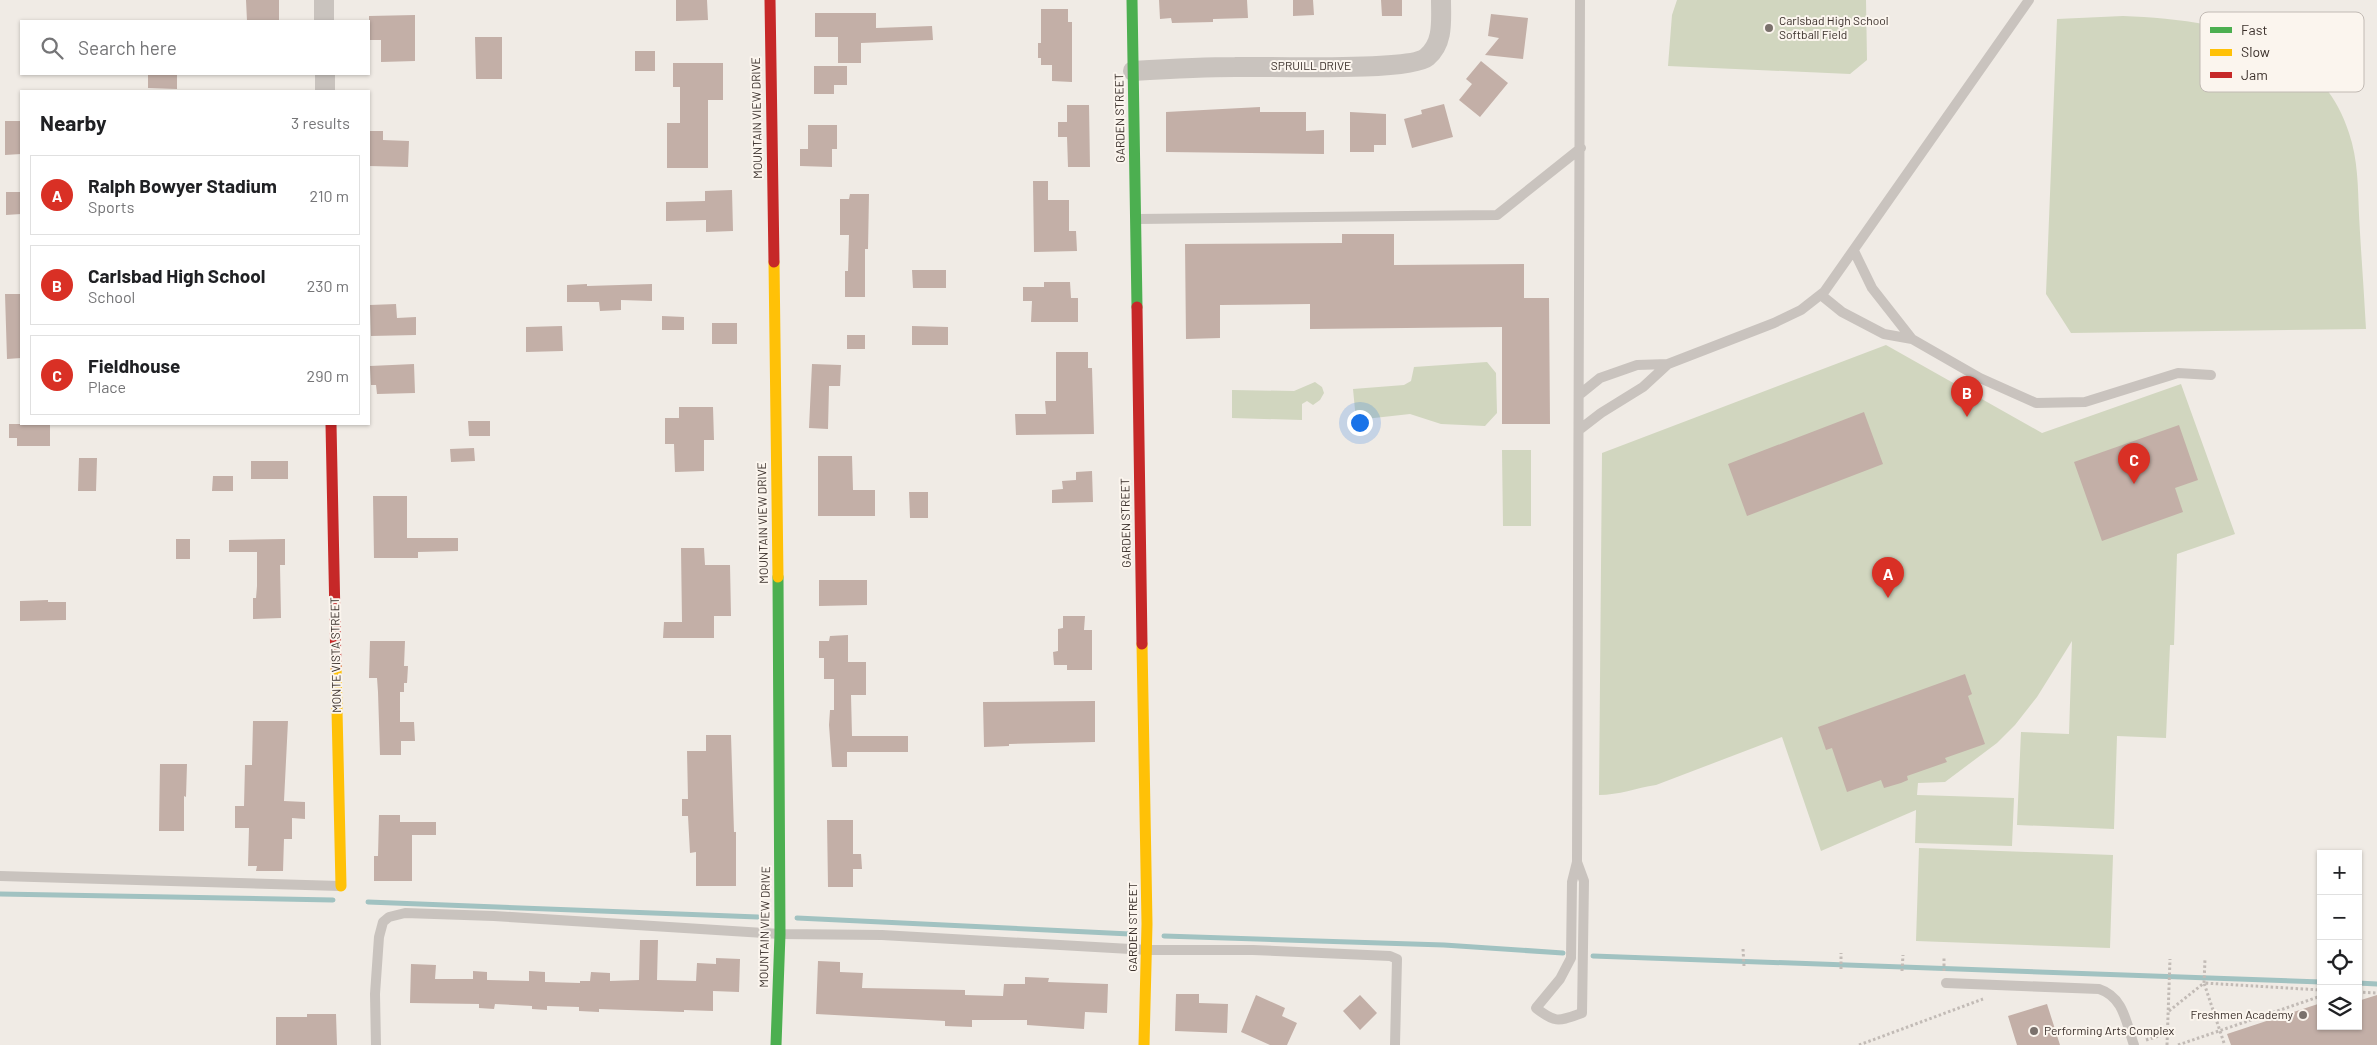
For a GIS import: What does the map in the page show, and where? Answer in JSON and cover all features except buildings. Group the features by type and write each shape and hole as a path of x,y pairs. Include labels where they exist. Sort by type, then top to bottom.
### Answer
{"street":[{"path":"324,0 324,20"},
{"name":"MOUNTAIN VIEW DRIVE","path":"770,0 779,618 780,934 776,1045"},
{"name":"GARDEN STREET","path":"1132,0 1148,950 1144,1045"},
{"name":"SPRUILL DRIVE","path":"1132,71 1234,67 1388,66 1416,63 1426,58 1435,48 1441,32 1441,0"},
{"path":"325,75 325,90"},
{"name":"MONTE VISTA STREET","path":"331,425 340,886"}],"lane":[{"path":"1577,862 1584,881 1582,1013 1557,1021 1551,1020 1536,1008 1560,979 1571,958 1572,882 1577,862 1581,148 1580,0"},
{"path":"1579,395 1600,378 1637,365 1668,364 1774,323 1801,310 1821,295 1854,251 2029,0"},
{"path":"1135,219 1497,214 1581,148"},
{"path":"1854,251 1872,288 1912,339"},
{"path":"1821,295 1842,312 1884,334 1912,339 1980,378 2036,403 2085,402 2178,373 2211,375"},
{"path":"1579,430 1601,413 1643,387 1668,364"},
{"path":"0,876 340,886"},
{"path":"376,1045 376,961 383,922 390,917 405,913 494,916 780,934 882,934 1148,950 1253,950 1390,956 1397,958 1395,1045"},
{"path":"1945,978 2100,989 2116,998 2122,1008 2133,1045"}],"path":[{"path":"1743,949 1744,966"},
{"path":"1841,953 1841,968"},
{"path":"1902,971 1903,955"},
{"path":"1944,958 1945,978"},
{"path":"2167,1045 2170,959"},
{"path":"2205,959 2204,982 2224,1043"},
{"path":"2168,1012 2204,982 2317,990"},
{"path":"2362,992 2377,993"},
{"path":"2178,1045 2317,997"},
{"path":"1859,1045 1986,998"},
{"path":"2133,1045 2168,1032"}],"green space":[{"name":"Carlsbad High School Softball Field","path":"1677,0 1866,0 1867,60 1850,74 1668,66 1672,15"},
{"path":"2123,16 2200,24 2200,92 2328,92 2334,100 2349,133 2356,163 2366,329 2071,333 2046,294 2057,19"},
{"path":"1886,345 2042,433 2181,384 2235,534 2177,554 2174,645 2170,645 2166,738 2117,736 2114,829 2017,825 2021,732 2069,734 2072,641 2037,697 2015,725 1997,743 1945,782 1918,783 1917,795 2014,798 2012,846 1915,843 1916,810 1821,851 1782,737 1656,785 1614,794 1599,795 1602,453"},
{"path":"1487,362 1496,373 1497,413 1485,426 1441,424 1410,414 1356,420 1353,389 1404,385 1411,381 1414,367"},
{"path":"1315,382 1322,387 1324,393 1320,400 1313,405 1307,401 1302,404 1302,420 1232,418 1232,390 1294,391"},
{"path":"1502,450 1531,450 1531,526 1503,526"},
{"path":"1919,848 2113,855 2110,948 1916,941"}],"waterway":[{"path":"0,894 333,900"},
{"path":"368,902 758,917"},
{"path":"797,918 1130,934"},
{"path":"1164,936 1444,945 1563,953"},
{"path":"1593,956 2317,982"},
{"path":"2362,983 2377,984"}],"traffic: fast":[{"path":"1132,0 1137,307"},
{"path":"776,1045 780,934 778,577"}],"traffic: slow":[{"path":"774,262 778,577"},
{"path":"1142,644 1147,924 1144,1045"},
{"path":"336,666 341,886"}],"traffic: jam":[{"path":"770,0 774,262"},
{"path":"1137,307 1142,644"},
{"path":"331,425 336,666"}],"place":[{"name":"Carlsbad High School Softball Field","path":"1769,28"},
{"name":"Carlsbad High School","path":"1967,417"},
{"name":"Fieldhouse","path":"2134,484"},
{"name":"Ralph Bowyer Stadium","path":"1888,598"},
{"name":"Freshmen Academy","path":"2303,1015"},
{"name":"Performing Arts Complex","path":"2034,1031"}]}
